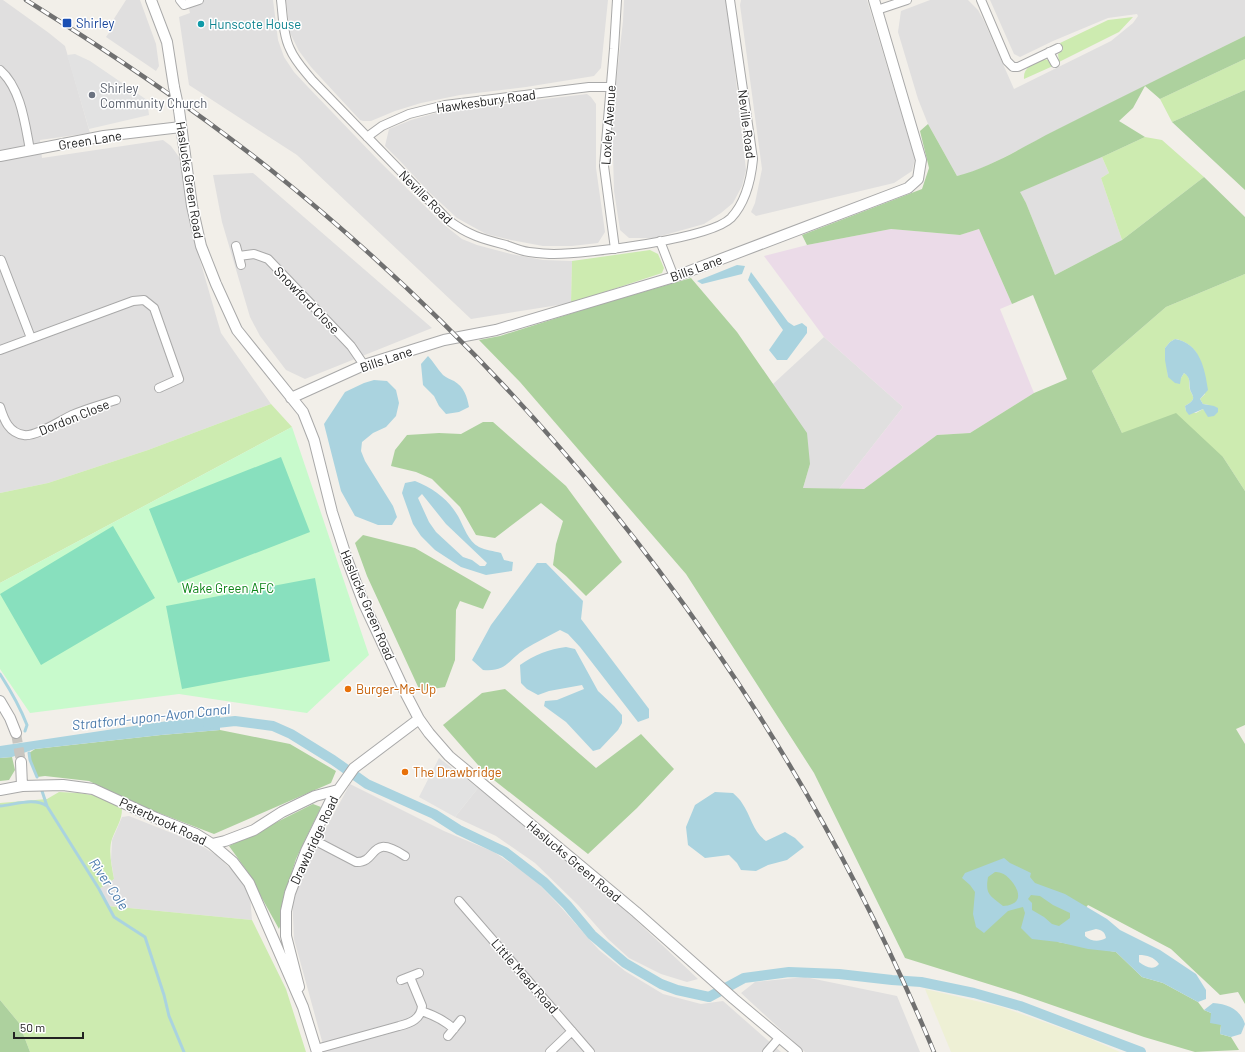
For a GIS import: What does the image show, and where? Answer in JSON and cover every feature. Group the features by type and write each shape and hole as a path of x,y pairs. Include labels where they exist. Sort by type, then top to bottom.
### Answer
{"street":[{"name":"Haslucks Green Road","path":"151,0 167,42 179,110 192,206 199,240 216,284 237,330 303,412 314,440 332,512 364,604 419,719 449,756 636,912 734,999 797,1052"},
{"path":"180,0 184,5 199,0"},
{"name":"Neville Road","path":"281,0 284,27 289,48 299,64 312,80 448,220 470,235 528,252 554,254 615,249 709,230 730,219 737,210 752,177 753,159 730,0"},
{"name":"Loxley Avenue","path":"615,249 604,166 617,0"},
{"name":"Bills Lane","path":"291,398 364,365 444,340 496,330 674,277 908,188 918,179 921,160 874,0"},
{"path":"877,10 907,0"},
{"path":"981,0 1007,62 1013,67 1018,67 1058,48"},
{"path":"1050,52 1055,63"},
{"path":"0,70 4,73 20,100 30,150"},
{"name":"Hawkesbury Road","path":"367,136 382,126 409,114 445,105 589,87 610,87"},
{"name":"Green Lane","path":"0,156 104,136 181,127"},
{"path":"660,241 674,277"},
{"path":"236,246 241,265"},
{"name":"Snowford Close","path":"239,256 254,254 268,259 351,346 364,365"},
{"path":"2,260 3,273 31,338"},
{"path":"0,350 133,301 144,300 154,308 179,379 159,388"},
{"name":"Dordon Close","path":"0,407 9,428 26,436 36,433 73,415 116,400"},
{"path":"0,701 10,718 16,733"},
{"name":"Drawbridge Road","path":"303,1007 299,984 286,936 286,912 290,893 312,839 338,790 358,764 419,719"},
{"path":"21,762 22,786"},
{"name":"Peterbrook Road","path":"0,790 22,786 63,785 93,789 156,818 196,834 212,844 233,862 249,884 303,1007 317,1050"},
{"name":"Drawbridge Road","path":"212,844 225,841 254,830 282,812 315,796 338,790"},
{"path":"312,839 356,862 363,861 382,846 389,847 404,856"},
{"name":"Little Mead Road","path":"459,901 590,1052"},
{"path":"401,980 419,973"},
{"path":"317,1050 411,1022 418,1017 422,1006 410,977"},
{"path":"421,1011 445,1021 454,1029"},
{"path":"448,1036 461,1020"},
{"path":"550,1052 572,1031"},
{"path":"767,1052 780,1037"}],"shaded area":[{"path":"0,0 3,0 65,46 90,133 40,140 42,158 163,140 171,146 179,157 193,236 221,333 271,404 148,450 48,483 0,493"},
{"path":"126,0 140,0 156,44 159,66 156,71 106,37 111,30 108,28"},
{"path":"187,0 273,0 278,40 284,57 294,72 380,162 443,224 462,239 477,245 511,254 543,260 572,261 571,303 471,319 297,155 189,85 179,17 190,13"},
{"path":"286,0 608,0 601,68 594,76 526,87 460,95 421,103 395,111 371,121 363,121 360,120 311,67 299,51 290,33"},
{"path":"624,0 727,0 746,170 742,186 733,203 704,224 654,238 629,238 620,230 614,191 612,118"},
{"path":"741,0 867,0 915,159 912,171 894,183 756,216 751,212 755,203 762,169 740,5"},
{"path":"930,0 968,0 978,10 1014,89 1111,41 1133,23 1138,16 1137,14 1108,18 1053,41 1020,57 1014,54 990,0 1245,0 1245,36 1001,159 971,173 957,176 928,124 918,99 898,32 901,11"},
{"path":"75,54 90,61 147,100 149,115 89,129 67,55"},
{"path":"587,94 596,104 596,168 605,232 598,243 572,246 543,246 486,234 457,218 429,192 385,146 389,129 411,120 436,113"},
{"path":"1102,157 1109,173 1101,178 1122,240 1055,275 1026,203 1019,192"},
{"path":"253,173 432,328 305,379 286,370 260,336 250,317 222,222 213,175"},
{"path":"891,229 960,235 979,229 1012,304 1000,309 1034,393 970,433 937,435 864,489 839,489 903,407 824,337 764,256 807,245"},
{"path":"824,337 903,407 839,489 803,488 810,464 773,384"},
{"path":"439,758 478,788 455,817 419,797"},
{"path":"350,784 444,831 494,852 533,878 599,950 625,971 663,994 701,1004 723,1001 781,1052 325,1052 294,939 292,894"},
{"path":"478,788 605,891 698,979 687,982 661,974 629,958 608,939 578,905 535,863 496,836 455,817"},
{"path":"129,816 197,843 216,855 236,874 250,895 252,920 108,906 99,889 114,879 111,860 112,840 122,817"},
{"path":"805,977 897,996 920,1052 805,1052 741,993 755,982"}],"green space":[{"path":"1133,17 1119,32 1059,62 1058,54 1063,50 1060,43 1108,20"},
{"path":"1245,36 1245,59 1160,99 1145,86 1133,108 1119,121 1145,137 1020,192 1026,203 1055,275 1122,240 1204,177 1245,217 1245,274 1166,307 1092,371 1122,433 1176,413 1223,457 1245,491 1245,725 1236,729 1245,744 1245,1004 1238,992 1220,995 1171,949 1088,905 1058,942 1116,952 1142,977 1163,983 1198,1002 1204,1010 1211,1013 1221,1025 1220,1034 1231,1037 1239,1050 1195,1052 1144,1037 1020,994 905,958 814,773 686,574 520,382 479,340 500,336 691,278 737,332 807,433 810,464 803,488 864,489 937,435 970,433 1034,393 1067,379 1033,295 1012,304 979,229 960,235 891,229 807,245 802,235 922,189 929,168 920,131 928,124 957,176 995,162 1080,118"},
{"path":"1042,59 1049,60 1053,66 1024,79 1027,69 1032,64"},
{"path":"1245,59 1245,90 1172,122 1160,99"},
{"path":"1245,90 1245,190 1172,122"},
{"path":"1145,137 1162,140 1204,177 1122,240 1101,178 1109,173 1102,157"},
{"path":"650,250 658,254 664,268 662,273 571,303 572,261"},
{"path":"1245,274 1245,491 1223,457 1122,433 1092,371 1166,307","holes":["1175,339 1190,346 1197,354 1205,394 1200,399 1203,404 1209,405 1206,412 1203,409 1196,413 1186,411 1185,406 1191,402 1193,396 1190,390 1189,379 1184,373 1181,378 1168,377 1165,348 1170,342"]},
{"path":"271,404 292,427 0,583 0,493 48,483 148,450"},
{"path":"483,422 493,422 566,486 622,562 586,596 553,565 556,544 563,521 541,503 495,538 476,535 460,507 432,479 416,472 391,466 395,450 407,435 439,433 461,434"},
{"name":"Wake Green AFC","path":"292,427 369,655 307,713 179,694 30,713 0,669 0,583"},
{"path":"281,457 310,532 178,583 149,509"},
{"path":"113,526 155,598 41,665 0,594"},
{"path":"363,535 415,548 491,592 483,609 460,601 456,610 455,660 445,687 420,691 367,576 355,543"},
{"path":"315,578 330,661 182,689 166,606"},
{"path":"505,689 596,768 641,734 674,769 637,808 588,854 485,773 443,725 482,693"},
{"path":"220,730 290,744 336,771 331,783 214,834 138,805 89,781 45,776 37,777 30,760 29,753 35,749"},
{"path":"12,757 15,770 9,780 0,781 0,758"},
{"path":"59,792 98,796 122,809 120,820 112,839 110,849 114,879 99,889 108,906 252,920 286,989 306,1052 30,1052 19,1023 0,1000 0,803 47,799"},
{"path":"313,804 321,807 296,859 283,901 283,918 279,929 247,871 229,846"},
{"path":"925,989 1002,1007 1086,1037 1120,1052 951,1052"},
{"path":"0,1000 19,1023 30,1052 0,1052"}],"water":[{"path":"737,265 745,266 742,274 702,284 697,281"},
{"path":"751,272 788,322 794,326 802,323 807,327 807,333 787,360 777,360 769,350 783,330 748,280"},
{"path":"1175,339 1183,341 1190,346 1196,351 1200,358 1208,390 1200,399 1203,404 1218,408 1218,412 1214,416 1208,417 1203,409 1189,415 1185,406 1192,401 1193,398 1188,377 1184,373 1180,384 1175,383 1168,377 1165,360 1165,348"},
{"path":"428,356 443,375 454,381 463,389 469,407 459,412 446,414 439,406 434,396 423,385 421,364"},
{"path":"374,380 387,381 396,390 399,403 396,416 386,427 373,433 362,442 361,451 365,461 393,506 397,517 392,525 378,525 355,516 341,491 324,424 345,392"},
{"path":"415,481 428,487 445,499 458,516 472,541 481,548 501,553 504,560 513,562 512,571 486,575 461,567 435,550 421,536 413,524 402,493 405,483","holes":["422,494 446,524 487,563 485,566 480,566 472,560 463,557 436,532 429,522 418,498"]},
{"path":"537,563 546,563 583,601 581,619 649,709 649,718 638,722 580,647 568,634 560,630 525,649 507,664 497,669 483,670 472,660 491,625"},
{"path":"566,647 575,649 598,691 622,715 622,723 618,730 600,749 593,751 566,722 544,706 545,701 557,700 584,689 582,685 549,691 538,695 527,689 521,683 520,665 542,653"},
{"path":"201,716 220,716 220,730 35,749 12,757 0,758 0,746"},
{"path":"715,792 733,793 737,796 745,808 752,824 766,841 785,832 795,838 804,847 787,860 768,865 756,871 741,870 737,863 729,855 705,858 688,845 686,827 695,805"},
{"path":"1004,858 1010,863 1031,873 1030,877 1035,883 1065,894 1107,919 1120,930 1160,950 1196,974 1206,990 1206,999 1198,1002 1163,983 1142,977 1116,952 1088,949 1058,942 1032,939 1021,928 1025,913 1023,907 1008,911 984,933 976,927 973,914 975,892 962,878 965,873","holes":["997,872 1009,878 1018,892 1016,901 1007,906 1003,906 988,891 988,877","1031,895 1040,896 1053,905 1070,913 1070,918 1059,926 1052,924 1032,910 1032,903 1028,899","1098,929 1104,933 1106,938 1098,941 1093,940 1085,936 1085,932","1139,955 1142,955 1153,958 1159,964 1152,968 1139,962"]},
{"path":"1213,1003 1228,1006 1237,1011 1245,1024 1241,1034 1231,1037 1220,1034 1221,1025 1210,1023 1211,1013 1204,1010"}],"waterway":[{"name":"River Cole","path":"0,674 24,718 27,725 25,731"},
{"name":"Stratford-upon-Avon Canal","path":"208,724 235,721 273,726 291,734 333,760 367,784 434,814 459,830 505,852 544,882 567,905 592,935 625,963 661,984 677,990 709,997 744,978 789,972 839,974 921,982 974,993 1020,1006 1141,1052"},
{"name":"River Cole","path":"29,753 30,760 37,777"},
{"name":"River Cole","path":"42,791 47,806 99,889 114,917 145,937 164,995 169,1016 184,1052"},
{"path":"0,806 24,802 42,803 47,806"}],"tunnel":[{"path":"16,733 21,762"}],"railway":[{"path":"26,0 151,82 212,125 271,170 377,261 477,358 571,461 658,569 738,683 811,802 876,925 934,1052"}],"place":[{"name":"Shirley","path":"67,23"},
{"name":"Hunscote House","path":"201,24"},
{"name":"Shirley Community Church","path":"92,95"},
{"name":"Burger-Me-Up","path":"348,689"},
{"name":"The Drawbridge","path":"405,772"}]}
